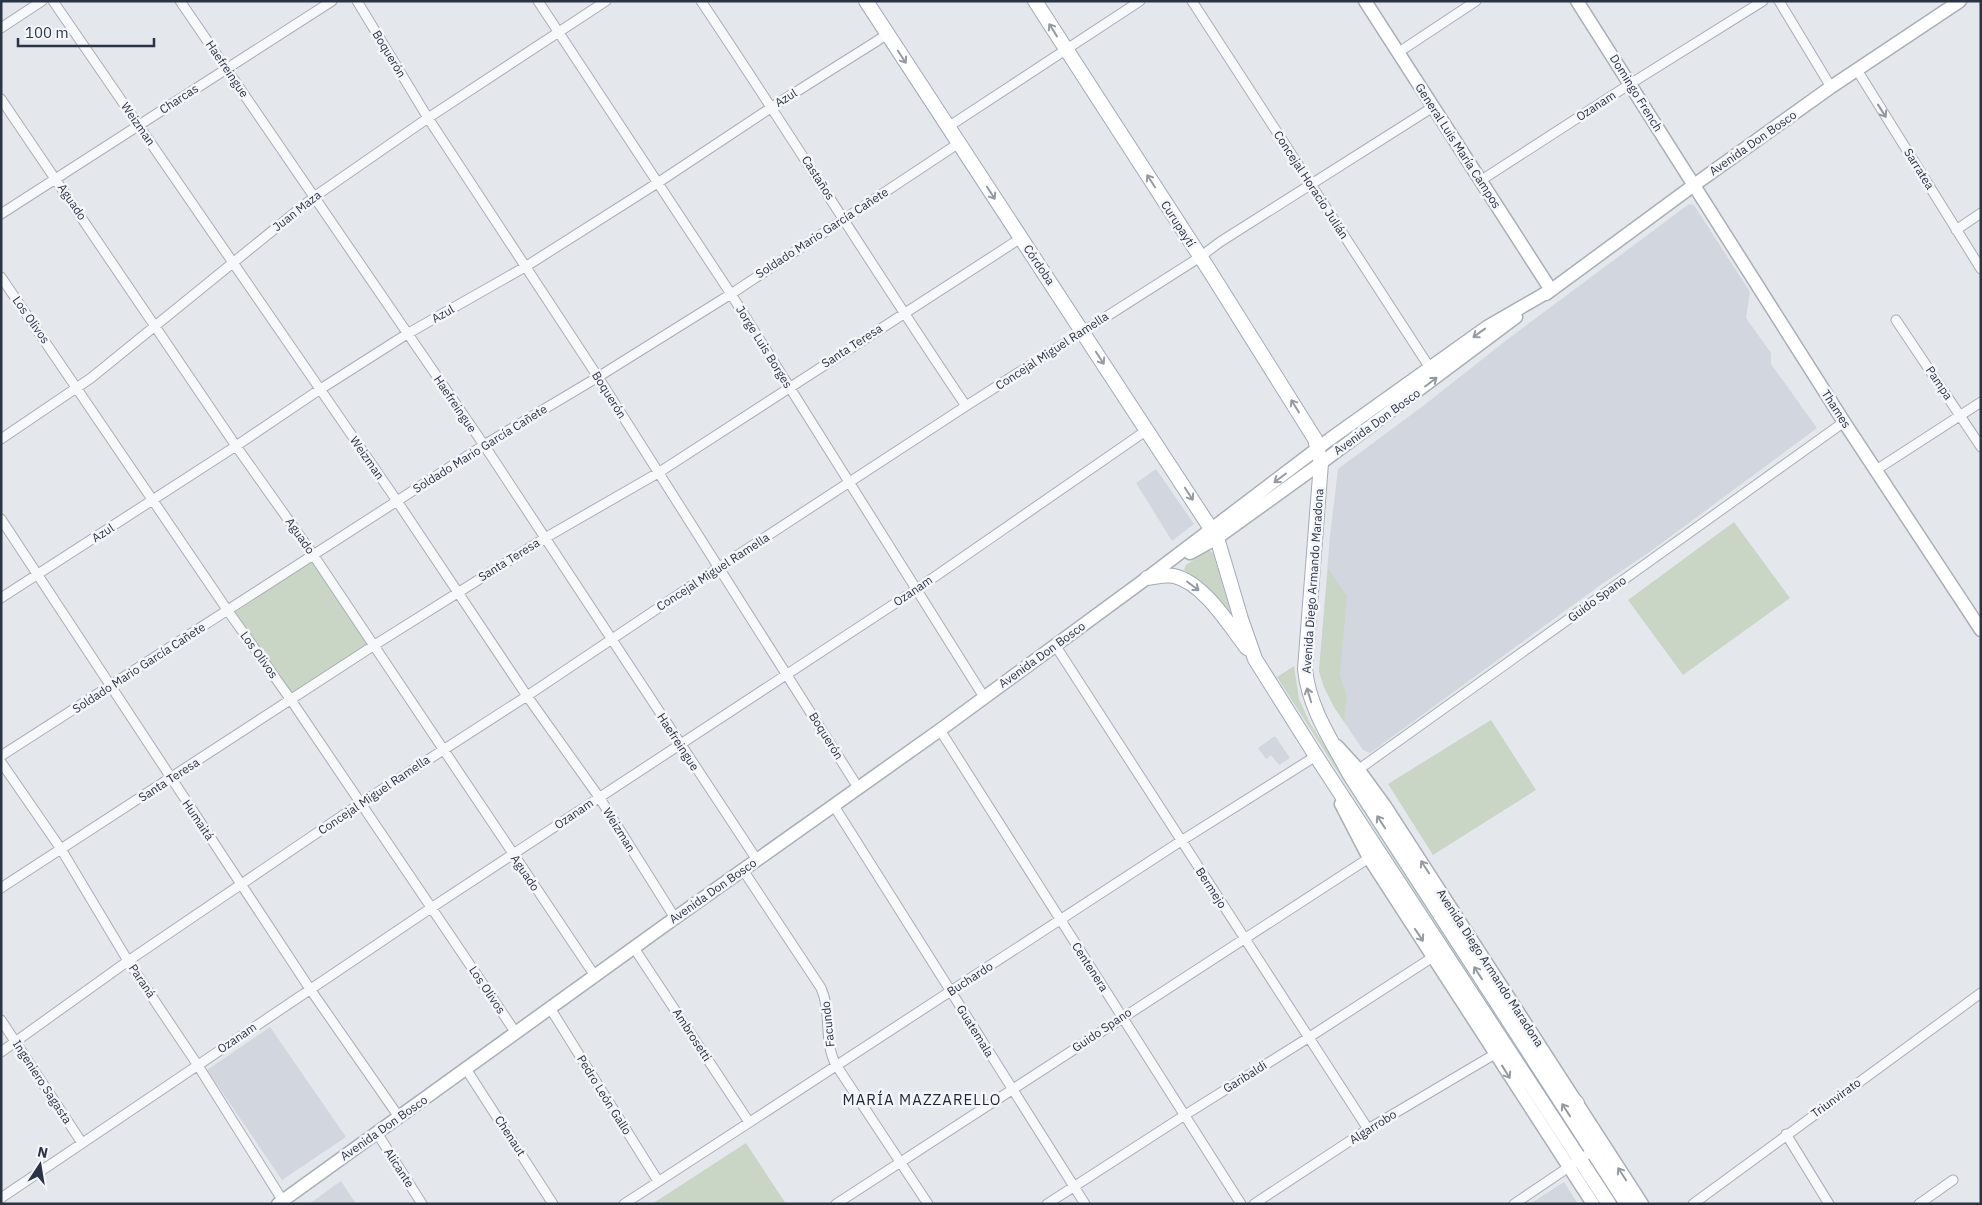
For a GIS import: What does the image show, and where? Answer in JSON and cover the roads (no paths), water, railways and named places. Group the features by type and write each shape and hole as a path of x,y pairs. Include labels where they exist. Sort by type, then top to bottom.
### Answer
{"main road":[{"name":"Córdoba","path":"866,1 1214,533"},
{"name":"Curupaytí","path":"1035,1 1310,429 1319,449"},
{"name":"General Luis María Campos","path":"1365,1 1551,290"},
{"name":"Domingo French","path":"1577,1 1694,185"},
{"name":"Avenida Don Bosco","path":"281,1202 675,918 859,789 1147,578 1321,463 1486,342 1551,290 1831,87 1960,1"},
{"name":"Thames","path":"1694,185 1844,422 1980,627"},
{"name":"Avenida Don Bosco","path":"1214,533 1319,449 1430,368 1487,327 1551,290"},
{"name":"Avenida Diego Armando Maradona","path":"1319,449 1321,463 1305,669 1306,684 1314,709 1524,1046 1642,1204"},
{"path":"1214,533 1255,659"},
{"path":"1147,578 1163,575 1173,576 1193,585 1216,608 1255,659 1501,1051 1575,1163 1609,1204"},
{"path":"1316,756 1369,858 1438,953"},
{"name":"Avenida Diego Armando Maradona","path":"1354,772 1385,806 1577,1103 1627,1204"},
{"path":"1524,1046 1577,1103"},
{"path":"1575,1163 1593,1204"}],"street":[{"path":"1,28 42,1"},
{"name":"Weizman","path":"53,1 234,262 527,696 599,797 675,918"},
{"name":"Haefreingue","path":"180,1 484,445 757,860"},
{"name":"Charcas","path":"1,214 332,1"},
{"name":"Boquerón","path":"357,1 428,118 598,377 859,789"},
{"name":"Jorge Luis Borges","path":"538,1 731,294 984,697"},
{"name":"Juan Maza","path":"1,439 78,388 314,197 428,118 606,1"},
{"name":"Castaños","path":"701,1 772,107 903,313 966,406"},
{"path":"948,127 1140,1"},
{"name":"Concejal Horacio Julián","path":"1192,1 1430,368"},
{"path":"1399,52 1476,1"},
{"name":"Ozanam","path":"1480,181 1763,1"},
{"path":"1779,1 1831,87"},
{"name":"Azul","path":"1,598 153,501 319,390 407,334 525,267 888,34"},
{"name":"Sarratea","path":"1857,70 1981,269"},
{"name":"Aguado","path":"1,100 236,446 314,556 595,976"},
{"name":"Concejal Miguel Ramella","path":"1,1052 128,960 442,749 527,696 718,568 966,406 1433,107"},
{"name":"Soldado Mario García Cañete","path":"1,756 111,687 484,445 731,294 959,143"},
{"path":"1956,230 1981,213"},
{"name":"Santa Teresa","path":"1,888 457,592 545,538 658,473 1020,238"},
{"name":"Los Olivos","path":"1,277 228,611 291,700 516,1033"},
{"name":"Pampa","path":"1896,320 1981,447"},
{"path":"1876,470 1981,402"},
{"name":"Guido Spano","path":"1354,772 1844,422"},
{"name":"Ozanam","path":"1,1198 197,1064 431,908 917,589 1148,430"},
{"name":"Humaitá","path":"1,519 310,989 399,1117"},
{"name":"Bermejo","path":"1055,645 1368,1129"},
{"name":"Centenera","path":"940,730 1242,1204"},
{"name":"Buchardo","path":"624,1204 1181,841 1316,756"},
{"name":"Paraná","path":"1,762 61,849 128,960 197,1064 281,1202"},
{"name":"Guatemala","path":"834,806 1085,1204"},
{"name":"Guido Spano","path":"836,1204 1369,858"},
{"name":"Facundo","path":"743,870 821,988 827,1005 831,1053 836,1065 928,1204"},
{"name":"Ambrosetti","path":"634,948 749,1122"},
{"name":"Garibaldi","path":"1047,1204 1438,953"},
{"name":"Triunvirato","path":"1693,1204 1786,1134 1981,993"},
{"name":"Pedro León Gallo","path":"550,1008 658,1181"},
{"name":"Ingeniero Sagasta","path":"1,1020 82,1143"},
{"name":"Algarrobo","path":"1254,1204 1368,1129 1501,1051"},
{"name":"Chenaut","path":"466,1069 553,1204"},
{"name":"Alicante","path":"377,1133 422,1204"},
{"path":"1786,1134 1829,1204"},
{"path":"1514,1204 1598,1147"},
{"path":"1918,1204 1952,1180"}],"district":[{"name":"MARÍA MAZZARELLO","path":"922,1100"}]}
